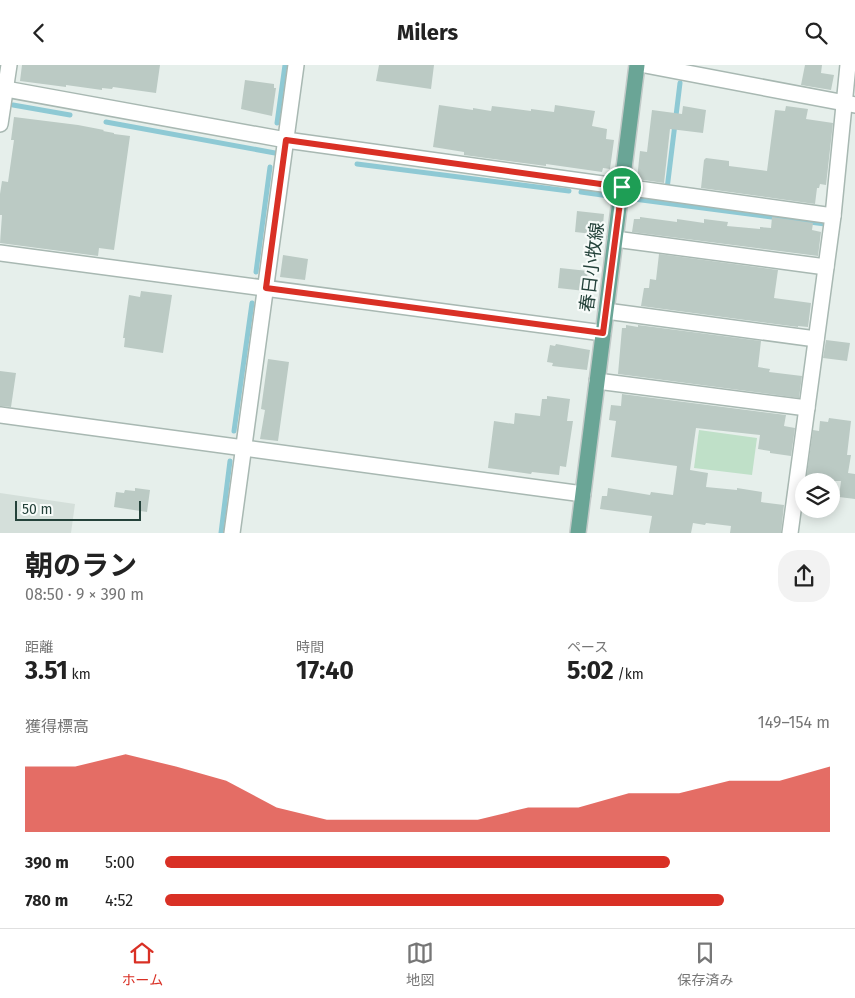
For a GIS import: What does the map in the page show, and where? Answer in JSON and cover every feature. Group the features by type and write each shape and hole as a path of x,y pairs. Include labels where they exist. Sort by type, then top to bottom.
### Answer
{"main road":[{"name":"春日小牧線","path":"578,533 637,65"}],"street":[{"path":"0,124 3,88 9,65"},
{"path":"232,533 296,65"},
{"path":"645,65 850,104"},
{"path":"790,533 850,104 848,65"},
{"path":"3,88 286,140 833,216"},
{"path":"615,239 826,267"},
{"path":"0,253 603,333"},
{"path":"606,311 816,339"},
{"path":"597,381 807,408"},
{"path":"0,415 582,493"}],"shaded area":[{"path":"0,493 75,504 71,533 0,533"}],"green space":[{"path":"699,430 757,438 752,475 694,468"}],"building":[{"path":"22,65 160,65 156,93 113,87 112,89 102,88 102,90 20,81"},
{"path":"379,65 434,65 431,89 376,81"},
{"path":"805,65 822,65 821,73 834,75 831,90 801,85"},
{"path":"245,80 274,84 274,88 276,88 272,116 241,109"},
{"path":"439,105 473,110 473,108 491,111 492,106 554,112 555,105 595,111 592,126 607,129 606,139 614,140 610,169 603,168 602,172 546,164 546,166 464,155 464,152 433,147"},
{"path":"683,106 706,110 703,133 670,129 664,183 637,179 640,151 647,152 652,110 682,114"},
{"path":"786,106 808,109 806,119 833,123 826,185 820,184 819,188 817,188 815,204 701,188 704,160 706,158 729,161 729,166 767,171 775,110 785,111"},
{"path":"14,117 78,125 130,136 114,250 99,248 98,256 0,243 2,215 0,215 0,194 2,181 8,182 14,140 11,140"},
{"path":"577,211 604,214 602,235 575,232"},
{"path":"640,217 677,222 677,219 704,223 704,219 728,222 727,226 760,229 760,227 771,228 772,217 813,223 812,230 821,232 818,256 632,232 634,219 640,219"},
{"path":"659,254 778,270 774,298 811,303 808,327 641,306 644,288 649,288 650,279 656,280"},
{"path":"283,255 308,259 305,280 280,277"},
{"path":"560,268 588,271 585,291 558,288"},
{"path":"141,291 172,295 163,353 124,347 125,338 123,338 129,295 140,297"},
{"path":"626,325 761,341 758,367 770,369 769,372 802,376 799,398 618,374 622,328 626,328"},
{"path":"826,340 850,343 847,361 823,358"},
{"path":"556,344 590,350 587,370 552,366 553,363 547,362 550,345 555,346"},
{"path":"268,359 289,362 278,441 260,439 265,410 261,409"},
{"path":"0,371 16,373 11,407 0,406"},
{"path":"622,394 786,415 784,426 795,428 791,456 758,449 760,435 696,428 690,470 708,473 706,487 737,490 737,488 762,492 761,502 784,505 781,533 730,533 731,526 693,523 691,533 649,533 652,516 600,509 602,496 607,496 608,488 650,495 651,492 673,495 677,466 611,457 616,421 609,420 611,405 621,406"},
{"path":"547,396 570,399 567,421 573,421 566,467 560,466 559,475 532,472 531,474 488,468 494,421 514,424 515,413 540,416 542,399 547,399"},
{"path":"829,418 851,421 847,455 851,455 848,473 855,474 855,499 840,497 840,473 807,473 813,430 819,431 820,421 828,422"},
{"path":"135,488 150,490 147,512 114,507 116,492 124,493 125,490 135,491"}],"waterway":[{"path":"277,123 285,65"},
{"path":"667,189 680,83"},
{"path":"13,105 70,115"},
{"path":"106,122 275,153"},
{"path":"357,164 569,191"},
{"path":"256,272 270,167"},
{"path":"581,192 609,196"},
{"path":"634,199 825,224"},
{"path":"234,431 252,303"},
{"path":"221,533 230,461"}],"route":[{"path":"286,140 622,187 603,333 266,288 286,140"}]}
